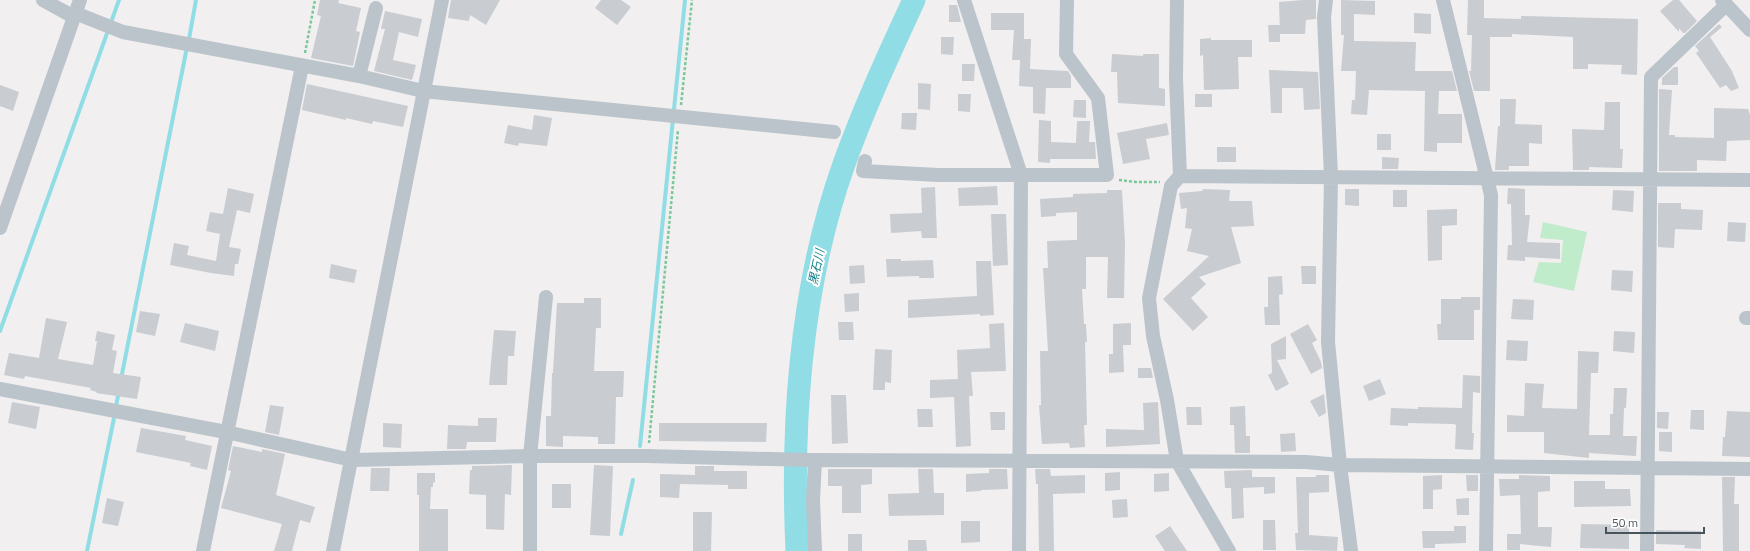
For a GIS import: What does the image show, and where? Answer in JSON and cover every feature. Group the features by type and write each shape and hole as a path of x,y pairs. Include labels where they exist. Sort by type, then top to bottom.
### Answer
{"street":[{"path":"43,0 76,10 94,20 123,32 359,76 423,91 834,132"},
{"path":"333,551 442,0"},
{"path":"964,0 1021,175 1019,551"},
{"path":"865,161 863,171 938,175 1107,175 1098,98 1066,54 1067,0"},
{"path":"1177,0 1176,79 1180,176 1172,186 1149,298 1153,336 1168,407 1177,461 1229,551"},
{"path":"1326,0 1324,17 1331,177 1328,342 1340,465 1351,551"},
{"path":"1443,0 1491,195 1486,551"},
{"path":"1646,551 1651,77 1724,2 1750,30"},
{"path":"359,76 376,8"},
{"path":"0,228 76,10"},
{"path":"203,551 226,432 302,66"},
{"path":"1180,176 1750,180"},
{"path":"530,551 530,456 546,297"},
{"path":"0,389 226,432 352,460 530,456 647,456 812,460 1306,462 1340,465 1648,466 1750,469"},
{"path":"812,460 815,551"}],"path":[{"path":"302,66 315,0"},
{"path":"647,456 675,116 692,0"},
{"path":"1107,175 1120,180 1136,182 1159,182 1180,176"}],"green space":[{"path":"1543,222 1587,232 1574,291 1533,282 1539,262 1561,263 1563,240 1540,238"}],"building":[{"path":"320,0 339,0 338,3 361,8 356,31 360,32 353,66 311,58 321,16 317,15"},
{"path":"451,0 500,0 486,25 470,15 469,21 448,18"},
{"path":"601,0 621,0 631,7 617,25 595,8"},
{"path":"1316,0 1316,19 1306,20 1305,34 1280,34 1279,2"},
{"path":"1341,0 1375,1 1375,15 1354,14 1354,41 1416,42 1415,71 1452,71 1457,91 1439,91 1438,114 1462,114 1462,143 1437,143 1437,152 1424,151 1425,91 1369,90 1367,115 1351,114 1352,100 1355,100 1356,71 1341,71 1344,35 1341,35"},
{"path":"1468,0 1484,0 1484,18 1521,19 1521,16 1638,19 1637,75 1621,74 1622,65 1588,64 1588,69 1573,69 1573,37 1512,34 1512,37 1490,37 1490,91 1474,91 1469,71 1471,71 1472,35 1467,35"},
{"path":"1673,0 1679,0 1697,21 1685,33 1683,33 1679,28 1679,32 1660,11"},
{"path":"949,5 957,5 961,22 949,22"},
{"path":"385,11 422,19 418,37 399,32 393,60 416,65 412,80 374,71 385,29 381,29"},
{"path":"991,13 1024,13 1024,39 1031,39 1030,69 1068,71 1071,76 1071,88 1046,88 1045,114 1033,113 1033,87 1019,86 1020,60 1012,60 1014,30 991,30"},
{"path":"1414,13 1431,14 1431,34 1414,33"},
{"path":"1719,24 1722,27 1710,37 1732,71 1739,88 1731,91 1726,85 1720,88 1696,53 1699,51 1695,46"},
{"path":"1268,25 1280,25 1280,42 1269,42"},
{"path":"941,37 954,37 953,55 941,54"},
{"path":"1211,38 1211,40 1252,40 1252,57 1238,57 1239,89 1204,90 1203,55 1200,56 1200,39"},
{"path":"1112,54 1143,56 1143,54 1159,54 1159,88 1165,89 1165,106 1118,103 1117,72 1111,72"},
{"path":"962,64 975,64 974,81 962,81"},
{"path":"1674,67 1678,67 1678,85 1662,85 1662,78"},
{"path":"1269,70 1318,72 1320,109 1304,110 1303,88 1282,88 1282,113 1271,113"},
{"path":"918,83 931,84 930,110 918,109"},
{"path":"307,84 408,106 403,127 373,121 372,124 346,118 346,120 302,110"},
{"path":"0,85 19,92 13,111 0,106"},
{"path":"1659,89 1672,90 1669,135 1675,135 1675,137 1714,138 1714,108 1748,109 1750,115 1750,140 1727,141 1726,161 1697,160 1697,171 1659,171"},
{"path":"958,94 971,94 970,112 958,111"},
{"path":"1195,94 1212,94 1212,107 1195,107"},
{"path":"1500,99 1516,99 1515,124 1542,125 1542,144 1529,143 1529,166 1509,166 1509,170 1495,170 1498,126 1500,126"},
{"path":"1074,100 1086,100 1086,118 1073,117"},
{"path":"1605,102 1620,102 1620,149 1623,149 1622,168 1589,167 1589,170 1573,170 1572,129 1604,130"},
{"path":"902,113 917,113 916,130 901,129"},
{"path":"534,115 552,118 547,146 519,143 518,146 504,143 508,125 532,130"},
{"path":"1039,120 1051,121 1051,142 1076,143 1077,121 1090,121 1089,142 1095,142 1096,159 1050,159 1050,163 1038,162"},
{"path":"1167,123 1169,135 1146,139 1150,159 1123,164 1117,133"},
{"path":"1377,134 1391,134 1391,150 1377,150"},
{"path":"1217,147 1236,147 1236,162 1217,162"},
{"path":"1382,157 1399,158 1398,169 1382,169"},
{"path":"997,186 998,205 959,206 958,188"},
{"path":"935,187 937,238 922,238 921,231 891,233 890,214 922,213 921,188"},
{"path":"228,188 254,194 250,213 237,210 229,247 241,249 238,264 235,264 234,276 170,265 174,243 189,246 187,255 216,261 220,234 206,231 210,212 223,214"},
{"path":"1508,188 1525,189 1525,215 1530,215 1527,242 1560,243 1560,259 1525,257 1525,261 1507,260 1508,245 1512,245 1511,204 1507,204"},
{"path":"1203,189 1230,190 1229,201 1252,201 1254,226 1231,227 1241,263 1199,277 1206,284 1191,298 1208,317 1193,331 1163,299 1209,256 1187,251 1192,229 1185,228 1187,208 1181,209 1179,193 1202,191"},
{"path":"1345,189 1359,189 1359,206 1345,205"},
{"path":"1107,190 1122,190 1125,243 1124,298 1107,298 1108,257 1086,257 1086,289 1082,289 1084,324 1086,324 1087,342 1085,342 1087,425 1084,425 1085,447 1070,448 1069,443 1042,444 1039,405 1041,405 1040,351 1048,351 1043,268 1048,268 1047,241 1077,240 1077,212 1056,213 1056,216 1041,217 1040,199 1073,197 1073,194 1107,193"},
{"path":"1393,190 1407,190 1407,207 1393,207"},
{"path":"1613,190 1634,191 1633,212 1612,210"},
{"path":"1658,203 1681,203 1681,209 1703,210 1702,230 1675,229 1674,248 1658,247"},
{"path":"1457,209 1457,225 1442,226 1442,260 1428,261 1427,210"},
{"path":"991,214 1006,214 1008,265 993,266"},
{"path":"1728,222 1746,223 1745,242 1727,241"},
{"path":"886,259 901,259 901,261 933,260 934,278 919,278 919,276 887,277"},
{"path":"976,261 991,261 994,315 980,316 980,314 908,318 908,300 977,296"},
{"path":"331,264 357,270 354,283 329,278"},
{"path":"864,265 865,283 850,284 849,266"},
{"path":"1301,266 1316,266 1316,284 1302,284"},
{"path":"1612,270 1633,271 1632,292 1611,290"},
{"path":"1282,276 1283,294 1279,295 1280,325 1265,325 1264,307 1268,307 1268,277"},
{"path":"859,293 859,311 845,312 844,294"},
{"path":"1461,297 1480,297 1480,310 1474,310 1474,340 1438,340 1437,324 1441,324 1441,299 1461,299"},
{"path":"584,298 601,298 601,328 596,328 594,371 624,371 623,397 616,397 615,444 598,444 598,437 563,436 563,447 546,446 546,416 551,416 552,373 557,303 584,303"},
{"path":"1513,299 1534,300 1533,320 1511,319"},
{"path":"140,311 160,314 155,336 136,332"},
{"path":"46,318 67,322 58,359 93,365 97,331 115,335 112,350 117,351 113,373 141,377 137,399 96,393 97,392 90,390 91,388 25,376 24,379 4,375 9,353 39,358"},
{"path":"838,322 853,322 854,340 839,340"},
{"path":"185,323 219,331 215,351 180,342"},
{"path":"1004,323 1006,371 971,372 973,396 969,396 971,446 956,447 954,397 930,398 930,380 958,379 957,350 990,348 989,324"},
{"path":"1131,323 1131,345 1123,345 1124,372 1109,373 1109,354 1113,354 1113,324"},
{"path":"1308,324 1317,340 1312,343 1321,362 1322,368 1311,374 1290,334"},
{"path":"494,330 516,331 514,356 508,356 507,385 489,385"},
{"path":"1614,331 1635,332 1634,353 1613,351"},
{"path":"1286,336 1286,359 1277,360 1289,384 1276,391 1268,375 1272,373 1271,344"},
{"path":"1507,340 1528,341 1527,361 1506,360"},
{"path":"875,349 892,350 891,383 885,382 885,390 873,390"},
{"path":"1578,351 1599,352 1598,373 1591,373 1589,435 1610,435 1610,414 1613,414 1614,388 1627,388 1626,408 1624,408 1623,436 1637,436 1636,456 1589,453 1589,458 1544,453 1544,432 1507,432 1507,415 1524,416 1525,383 1544,384 1542,408 1577,409"},
{"path":"1138,368 1151,368 1153,378 1138,378"},
{"path":"1463,375 1480,376 1480,393 1473,392 1473,450 1455,449 1456,425 1454,424 1408,423 1408,426 1390,425 1391,408 1462,408"},
{"path":"1380,379 1386,394 1369,401 1363,386"},
{"path":"1324,394 1326,413 1319,417 1310,401"},
{"path":"831,395 846,395 848,443 832,444"},
{"path":"12,402 40,407 36,429 8,423"},
{"path":"1158,402 1160,444 1106,447 1106,429 1144,430 1143,403"},
{"path":"270,405 284,407 279,435 265,432"},
{"path":"1245,406 1246,436 1250,436 1250,453 1235,453 1234,425 1230,425 1230,407"},
{"path":"1186,407 1201,407 1202,425 1187,425"},
{"path":"917,409 932,409 933,427 918,427"},
{"path":"1691,410 1704,410 1704,430 1690,429"},
{"path":"1727,411 1750,412 1750,457 1722,456"},
{"path":"990,412 1005,412 1005,430 991,430"},
{"path":"1657,412 1669,412 1668,429 1657,428"},
{"path":"478,418 497,418 496,442 467,442 466,449 447,449 448,425 478,426"},
{"path":"383,423 402,424 401,448 383,447"},
{"path":"659,423 767,423 766,442 659,441"},
{"path":"141,428 186,436 185,440 212,446 207,470 190,466 191,463 136,452"},
{"path":"1659,432 1672,432 1672,452 1659,451"},
{"path":"1295,433 1296,451 1281,452 1280,434"},
{"path":"233,446 262,452 262,449 285,454 276,495 315,507 310,523 300,520 292,551 274,551 282,524 221,508 231,471 228,470"},
{"path":"512,465 511,495 505,494 504,530 486,529 486,495 469,494 470,470 472,470 472,466"},
{"path":"594,465 613,466 610,536 590,535"},
{"path":"695,466 714,466 714,471 747,471 747,489 728,489 728,485 680,484 679,498 660,497 660,474 695,475"},
{"path":"371,468 390,468 389,491 370,491"},
{"path":"828,469 872,469 872,484 861,485 861,513 842,513 842,486 828,486"},
{"path":"918,469 933,469 934,493 944,493 944,515 889,516 888,494 919,493"},
{"path":"989,469 1007,469 1008,489 966,492 966,474 989,473"},
{"path":"1035,469 1050,469 1051,476 1085,475 1085,493 1053,494 1054,551 1039,551 1038,484 1036,484"},
{"path":"1251,470 1252,477 1275,477 1275,493 1264,494 1264,487 1243,488 1244,518 1232,519 1231,488 1225,488 1224,471"},
{"path":"1120,472 1120,490 1105,491 1105,473"},
{"path":"417,473 435,473 435,482 433,483 433,487 431,487 430,509 448,509 448,551 419,551 419,495 417,495"},
{"path":"1169,473 1169,491 1154,492 1154,474"},
{"path":"1316,475 1329,475 1329,492 1309,493 1309,535 1338,537 1337,551 1296,550 1295,533 1298,533 1296,477 1316,477"},
{"path":"1442,475 1442,489 1433,490 1433,509 1423,509 1423,476"},
{"path":"1466,475 1478,475 1478,491 1467,491"},
{"path":"1519,475 1550,476 1550,491 1538,492 1538,527 1552,527 1551,547 1520,544 1520,550 1507,550 1507,534 1521,534 1520,495 1500,496 1499,479 1519,479"},
{"path":"1722,477 1735,477 1734,504 1739,504 1739,551 1723,551"},
{"path":"1574,481 1605,481 1605,489 1630,489 1631,506 1574,507"},
{"path":"552,484 571,484 571,508 552,508"},
{"path":"107,498 124,502 118,526 102,523"},
{"path":"1469,498 1469,515 1457,515 1456,499"},
{"path":"1127,499 1128,517 1113,518 1112,500"},
{"path":"693,512 712,512 711,551 693,551"},
{"path":"1263,520 1275,520 1276,550 1263,550"},
{"path":"961,521 980,521 980,542 961,543"},
{"path":"1581,524 1629,525 1629,549 1580,548"},
{"path":"1170,526 1187,551 1165,551 1155,536"},
{"path":"1454,526 1466,526 1466,543 1435,544 1435,548 1423,548 1422,531 1454,531"},
{"path":"1656,530 1701,531 1701,549 1684,548 1685,545 1656,544"},
{"path":"848,534 862,534 862,551 848,551"},
{"path":"908,540 926,540 927,551 908,551"}],"waterway":[{"path":"0,331 119,0"},
{"path":"189,39 196,0"},
{"path":"640,446 685,0"},
{"name":"黒石川","path":"797,551 795,502 798,404 808,306 817,258 829,211 844,164 877,81 914,0"},
{"path":"121,379 187,47"},
{"path":"116,406 119,391"},
{"path":"87,551 114,418"},
{"path":"621,534 633,480"}]}
